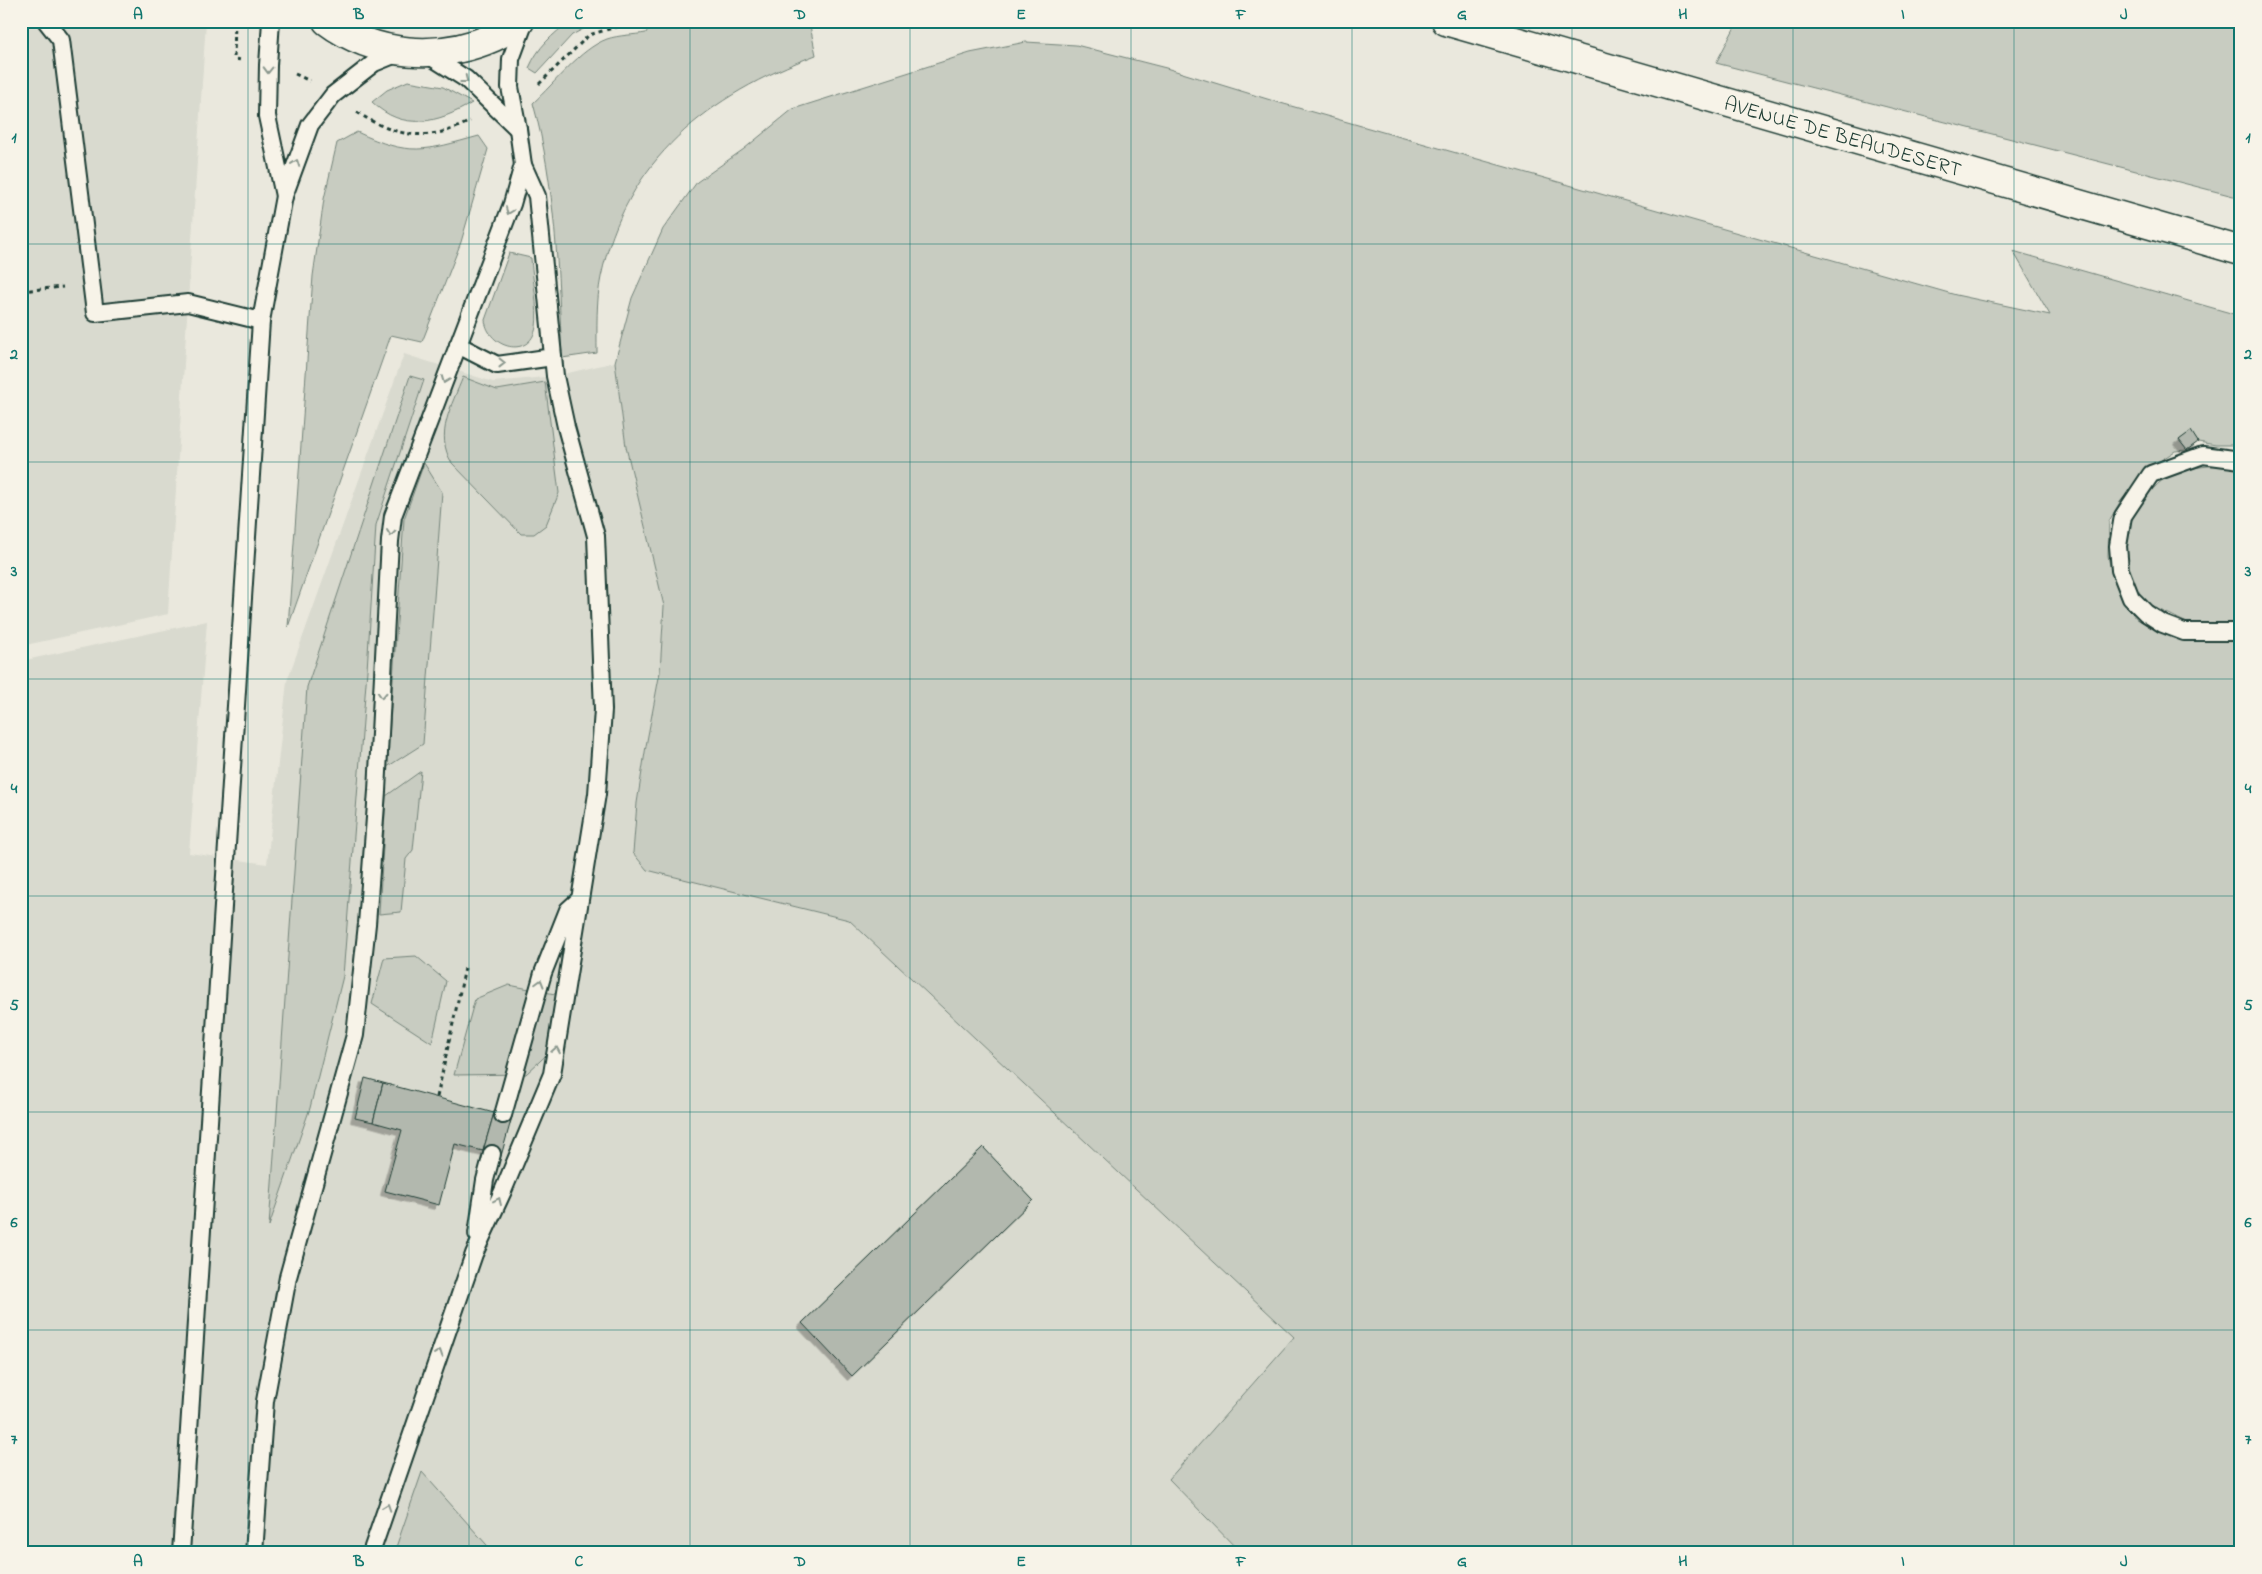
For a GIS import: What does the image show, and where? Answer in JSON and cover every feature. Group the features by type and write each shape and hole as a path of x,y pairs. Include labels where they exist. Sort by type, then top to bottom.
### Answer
{"main road":[{"path":"328,21 339,30 370,44 414,52 461,49 496,37 520,21"},
{"name":"AVENUE DE BEAUDESERT","path":"1446,21 2241,251"}],"lane":[{"path":"46,21 61,40 95,313 188,303 261,321"},
{"path":"272,21 268,65 267,116 284,196"},
{"path":"371,1553 474,1254 503,1191 552,1074 595,814 603,710 596,536 566,426 553,357 537,196 523,165 510,87 511,59 525,21"},
{"path":"181,1553 261,321 284,196 310,125 333,95 374,63 414,52 466,80 518,129"},
{"path":"254,1553 265,1401 288,1277 355,1035 377,791 390,541 393,516 512,204 523,165"},
{"path":"458,344 497,365 553,357"},
{"path":"2241,460 2203,455 2151,474 2123,516 2118,546 2120,570 2131,598 2146,613 2163,624 2184,632 2241,632"},
{"path":"503,1114 543,973 568,910 580,900"},
{"path":"474,1254 485,1180 492,1154"}],"path":[{"path":"21,291 92,284"},
{"path":"437,1097 465,968"}],"shaded area":[{"path":"21,21 206,21 168,614 21,646"},
{"path":"570,21 598,21 572,35 537,73 529,68 546,42"},
{"path":"652,21 809,21 816,55 777,71 741,90 708,112 678,137 652,165 630,198 613,235 599,286 597,353 562,358 555,229 547,166 533,103 587,50 607,39 646,33"},
{"path":"1738,21 2241,21 2241,198 1716,63"},
{"path":"1026,42 1076,45 1166,68 1277,102 1956,295 2050,315 2013,251 2241,316 2241,445 2216,445 2198,442 2191,432 2179,440 2187,450 2175,451 2149,468 2120,502 2109,521 2108,556 2123,602 2137,619 2158,630 2196,641 2241,640 2241,1553 1241,1553 1169,1479 1294,1337 849,920 647,870 633,853 637,803 660,672 664,606 626,447 615,362 632,298 663,229 697,182 744,149 793,109 970,53"},
{"path":"408,81 443,87 472,103 446,116 421,121 408,121 396,118 372,102 387,90"},
{"path":"357,132 391,145 417,149 430,148 479,136 488,149 461,242 422,342 391,335 288,627 313,276 324,199 337,143"},
{"path":"509,253 531,258 536,302 537,320 532,337 526,344 518,347 509,346 493,338 485,320"},
{"path":"404,354 493,382 555,376 615,362 626,447 664,606 660,672 637,803 633,854 647,870 849,920 1294,1337 1169,1479 1241,1553 21,1553 21,661 207,621 189,853 267,864 287,681"},
{"path":"410,376 424,380 376,525 367,670 343,976 310,1108 269,1226 307,687"},
{"path":"463,377 497,390 545,382 559,493 546,525 534,534 521,534 452,463 447,452 445,431 447,420"},
{"path":"424,463 442,492 423,744 387,767 404,519"},
{"path":"2231,464 2241,467 2241,622 2210,626 2189,623 2150,605 2135,591 2129,580 2124,555 2128,529 2140,506 2157,484 2166,478 2193,468"},
{"path":"421,771 413,850 406,859 401,912 379,914 386,796"},
{"path":"416,956 446,981 432,1043 372,1004 384,958"},
{"path":"509,985 560,995 554,1048 526,1074 454,1075 475,999"},
{"path":"422,1472 494,1553 394,1553"}],"building":[{"path":"2191,431 2198,442 2187,450 2179,440"},
{"path":"365,1078 383,1083 373,1122 355,1118"},
{"path":"383,1083 494,1113 483,1151 455,1144 439,1205 385,1191 402,1130 373,1122"},
{"path":"494,1113 512,1117 501,1156 483,1151"},
{"path":"983,1147 1033,1200 852,1376 802,1323"}]}
